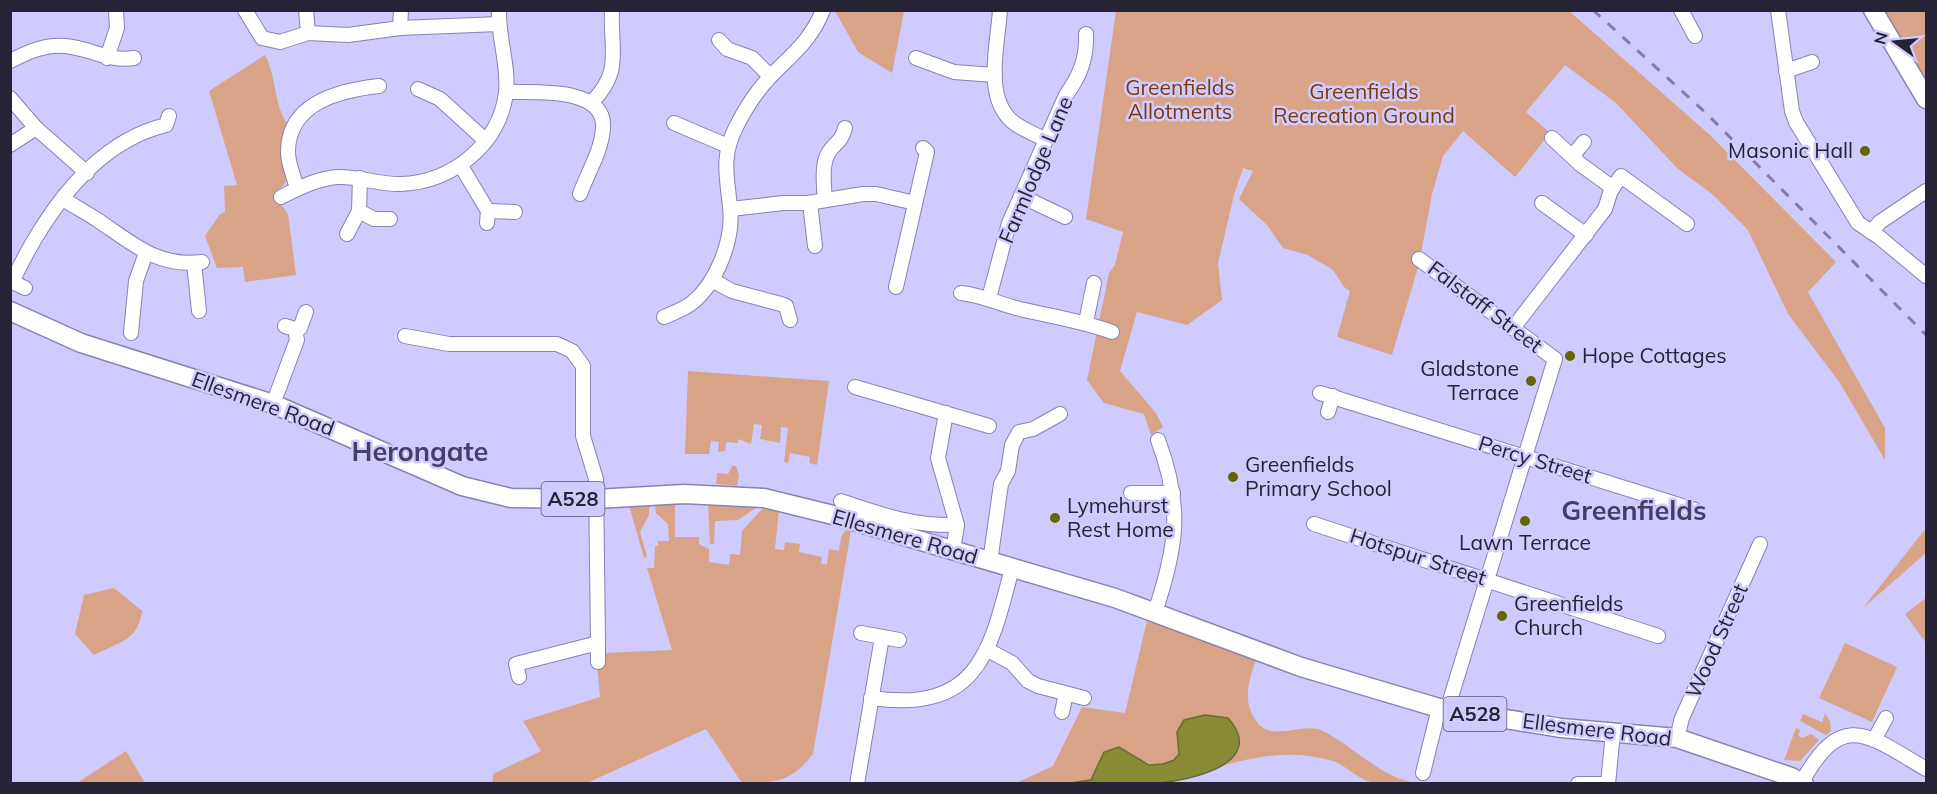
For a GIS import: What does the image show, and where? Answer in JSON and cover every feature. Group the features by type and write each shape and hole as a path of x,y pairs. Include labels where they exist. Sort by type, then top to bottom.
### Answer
{"main road":[{"path":"1873,10 1926,99"},
{"name":"Ellesmere Road","path":"10,311 81,343 273,404 462,486 489,495 511,498 596,499 684,494 764,498 833,515 1155,612 1301,667 1443,709 1561,728 1677,738 1802,783"}],"street":[{"path":"107,58 117,28 116,10"},
{"path":"245,10 254,28 267,40 287,41 308,33 348,35 499,17 506,71 506,92 499,119 485,140 461,166 434,179 412,183 385,184 360,178 329,179 297,188 281,196"},
{"path":"306,10 308,33"},
{"path":"400,10 400,27"},
{"path":"592,102 604,88 612,71 612,10"},
{"path":"668,311 691,304 712,280 725,250 731,209 725,184 728,146 742,115 770,76 801,48 817,26 823,10"},
{"path":"1000,10 995,75 998,100 1012,122 1046,140"},
{"path":"1682,10 1695,36"},
{"path":"1778,10 1796,122 1858,223 1926,276"},
{"name":"Farmlodge Lane","path":"989,298 1010,223 1066,95 1079,78 1090,40"},
{"path":"10,61 37,49 56,45 107,58 134,58"},
{"path":"724,50 752,58 770,76"},
{"path":"916,58 942,60 954,72 995,75"},
{"path":"1786,71 1812,62"},
{"path":"297,188 288,151 298,122 308,110 331,94 375,86 368,72"},
{"path":"428,88 485,140"},
{"path":"506,92 579,96 592,102 600,113 604,127 580,194"},
{"path":"10,98 36,128 87,173"},
{"path":"16,284 37,235 63,199 110,151 128,139 166,125 169,116"},
{"path":"681,122 699,136 728,146"},
{"path":"10,145 36,128"},
{"path":"1552,138 1573,155 1580,164 1613,188"},
{"path":"825,200 825,160 830,149 846,139"},
{"path":"1573,155 1584,141"},
{"path":"896,287 927,152 923,148"},
{"path":"461,166 488,217 515,212"},
{"path":"1513,328 1553,273 1565,263 1605,209 1613,188 1621,176 1687,224"},
{"path":"347,234 358,211 360,178"},
{"path":"1871,232 1880,222 1926,191"},
{"path":"731,209 810,203 876,194 915,203"},
{"path":"1021,196 1065,217"},
{"path":"63,199 146,253 163,260 198,263 200,311"},
{"path":"1543,202 1586,235"},
{"path":"810,203 815,246"},
{"path":"358,211 374,219 390,219"},
{"path":"127,329 137,274 146,253"},
{"name":"Falstaff Street","path":"1419,259 1555,359 1525,457"},
{"path":"712,280 732,291 774,300 789,310"},
{"path":"1086,322 1094,283"},
{"path":"961,293 989,298 1012,307 1086,322 1112,332"},
{"path":"273,404 297,340 290,328 300,328 306,312"},
{"path":"405,336 449,344 557,344 578,357 583,366 584,436 596,479 598,662"},
{"path":"855,388 990,426"},
{"name":"Percy Street","path":"1328,412 1327,394 1695,510"},
{"path":"946,413 938,458 957,525 953,551"},
{"path":"990,562 993,523 1012,445 1019,432 1033,429 1060,414"},
{"path":"1155,612 1173,553 1176,529 1173,493 1157,449"},
{"path":"1423,773 1525,457"},
{"path":"1137,489 1173,493"},
{"name":"Ellesmere Road","path":"841,501 911,523 957,525"},
{"name":"Hotspur Street","path":"1314,524 1658,636"},
{"name":"Wood Street","path":"1677,738 1682,718 1760,544"},
{"path":"871,698 904,702 943,694 962,682 978,667 988,651 1012,568"},
{"path":"861,633 899,639"},
{"path":"857,783 882,637"},
{"path":"516,665 598,643"},
{"path":"988,651 1012,663 1028,681 1084,698"},
{"path":"1062,712 1066,694"},
{"path":"1874,740 1886,718"},
{"path":"1578,783 1606,783 1613,732"},
{"path":"1802,783 1814,759 1829,742 1846,736 1874,740 1926,770"}],"green space":[{"path":"835,11 904,11 892,73 858,52"},
{"path":"1116,11 1569,11 1710,135 1836,262 1808,292 1885,428 1885,460 1840,383 1788,314 1748,230 1712,194 1677,168 1616,103 1565,65 1526,112 1550,133 1515,177 1463,131 1443,156 1432,194 1419,264 1392,355 1337,337 1350,291 1344,287 1333,270 1308,255 1283,248 1267,225 1239,199 1253,171 1243,168 1234,195 1218,263 1222,300 1187,325 1137,312 1120,371 1156,413 1163,427 1151,435 1144,414 1104,403 1087,380 1109,273 1115,265 1123,232 1086,219"},
{"path":"1879,11 1926,11 1926,83"},
{"path":"265,55 272,72 280,108 288,125 281,146 286,182 274,195 288,214 296,275 245,282 243,267 217,268 205,236 220,214 225,212 224,186 237,185 209,91"},
{"path":"688,371 829,381 817,465 809,463 810,457 790,453 788,463 784,462 788,428 781,427 780,443 760,439 762,425 754,424 751,444 738,439 738,443 726,442 725,451 718,452 719,442 711,441 709,454 685,454"},
{"path":"732,466 736,466 739,475 737,486 716,484 717,473 728,474"},
{"path":"675,503 675,537 699,537 699,544 709,549 709,562 729,565 730,554 740,555 742,531 763,508 779,510 775,549 784,550 785,542 800,544 799,552 822,557 821,564 827,564 829,549 839,551 841,537 846,530 851,531 813,754 797,770 782,779 742,783 706,729 587,783 492,784 493,774 541,751 523,721 600,697 597,664 604,664 604,653 672,650 647,568 654,568 655,546 658,546 658,541 669,541 668,524 656,513 655,504"},
{"path":"649,504 649,515 640,532 647,556 644,558 629,505"},
{"path":"708,504 756,508 738,520 715,521 714,544 710,544"},
{"path":"1926,528 1926,553 1863,608"},
{"path":"114,588 142,611 140,621 132,635 94,655 75,634 84,595"},
{"path":"1926,598 1926,643 1905,614"},
{"path":"1147,621 1257,657 1249,682 1248,698 1252,714 1264,728 1271,731 1307,728 1323,731 1394,777 1420,783 1371,782 1333,761 1301,755 1255,758 1209,770 1232,758 1239,749 1240,743 1234,725 1205,715 1184,720 1177,732 1179,755 1164,765 1141,760 1119,747 1104,752 1091,780 1070,784 1014,784 1053,766 1082,707 1125,713"},
{"path":"1845,643 1897,667 1872,722 1819,698"},
{"path":"1803,714 1822,722 1825,714 1830,721 1831,731 1826,735 1800,721"},
{"path":"1796,728 1800,730 1798,735 1802,738 1811,734 1819,740 1800,761 1784,760"},
{"path":"126,751 145,783 77,783"}],"shaded area":[{"path":"1205,715 1228,718 1238,734 1239,747 1232,758 1221,766 1189,778 1158,783 1125,785 1070,783 1091,780 1104,752 1119,747 1149,765 1174,760 1179,754 1177,732 1184,720"}],"railway":[{"path":"1593,10 1706,113 1926,335"}],"place":[{"name":"Masonic Hall","path":"1865,151"},
{"name":"Hope Cottages","path":"1570,356"},
{"name":"Gladstone Terrace","path":"1531,381"},
{"name":"Greenfields Primary School","path":"1233,477"},
{"name":"Lymehurst Rest Home","path":"1055,518"},
{"name":"Lawn Terrace","path":"1525,521"},
{"name":"Greenfields Church","path":"1502,616"}],"district":[{"name":"Herongate","path":"420,452"},
{"name":"Greenfields","path":"1634,511"}],"park label":[{"name":"Greenfields Allotments","path":"1180,100"},
{"name":"Greenfields Recreation Ground","path":"1364,104"}]}
